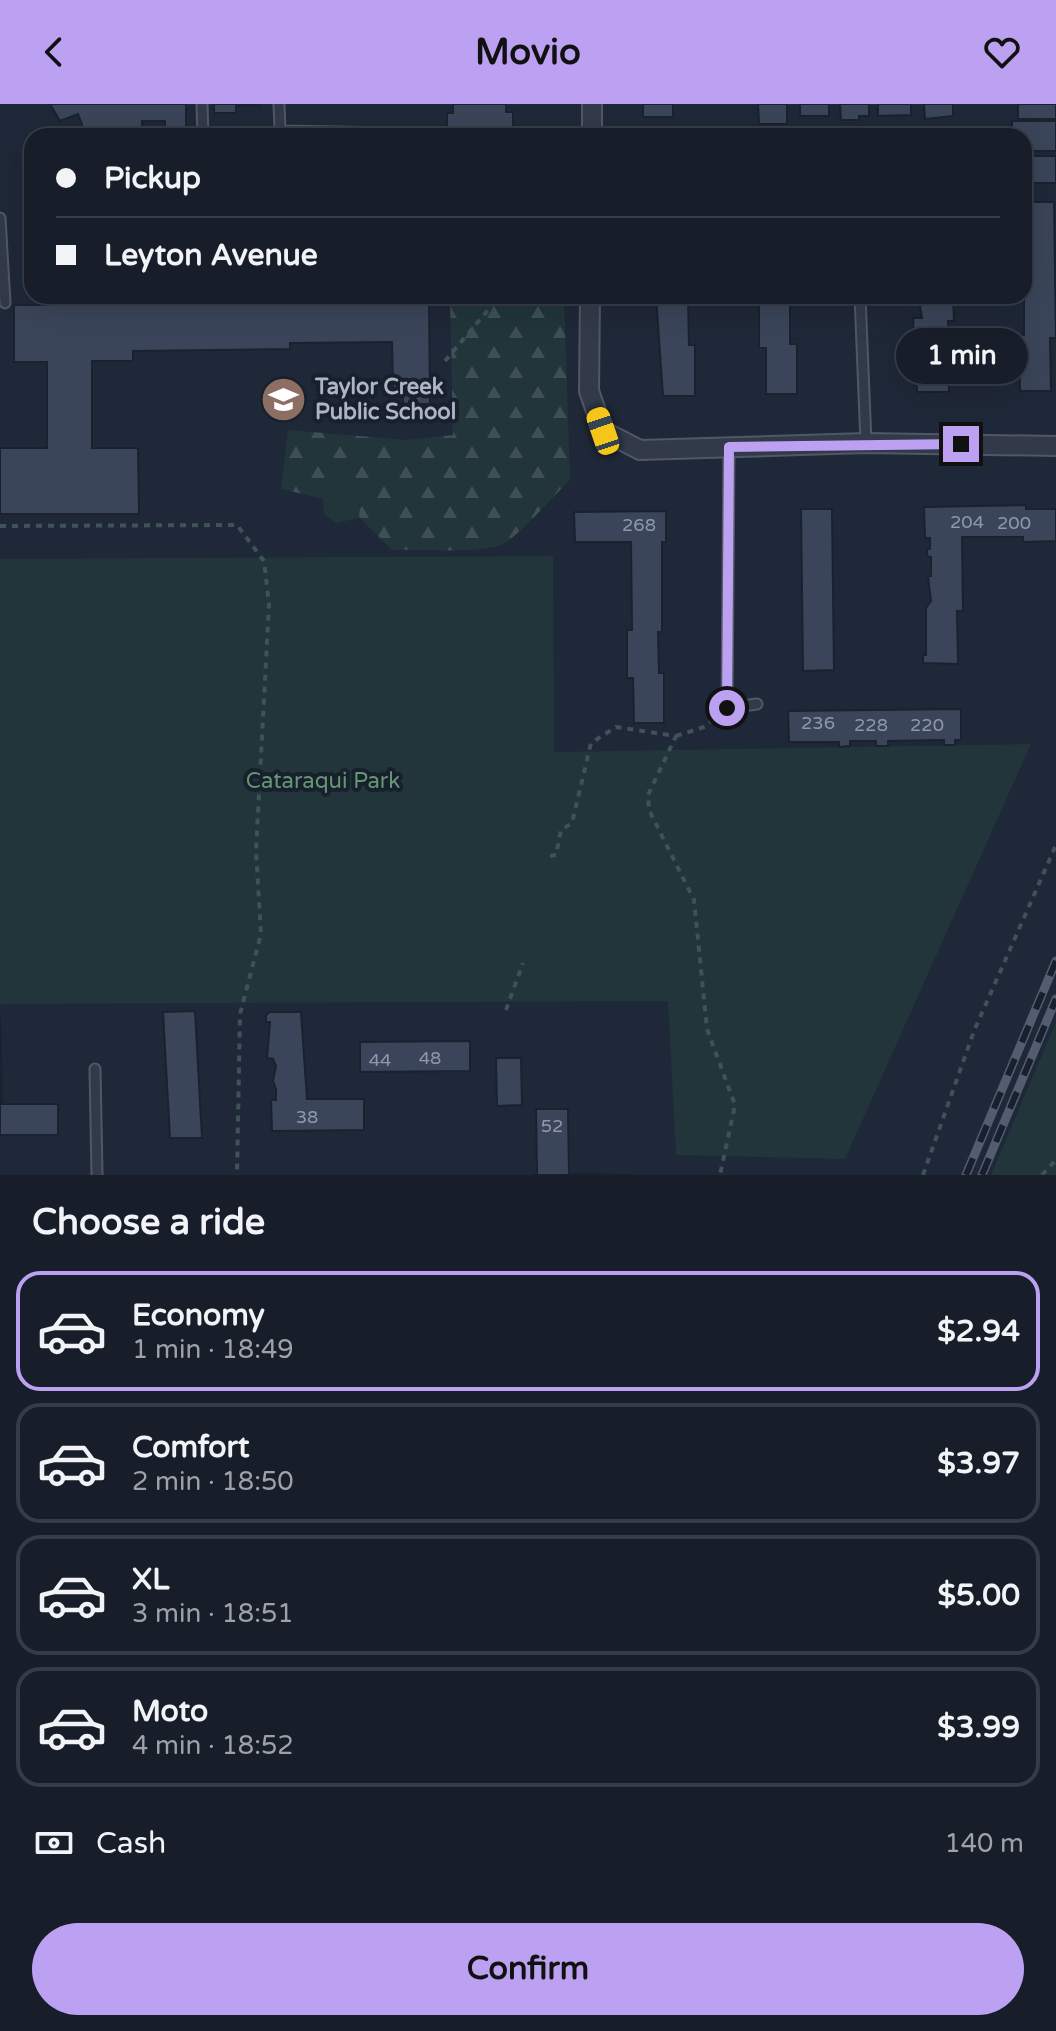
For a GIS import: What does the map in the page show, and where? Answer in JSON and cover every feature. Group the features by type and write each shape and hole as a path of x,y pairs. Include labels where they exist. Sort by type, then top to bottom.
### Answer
{"street":[{"path":"592,104 592,128"},
{"path":"590,304 589,391 603,431 640,450 866,443 1056,446"}],"lane":[{"path":"202,104 203,128"},
{"path":"279,104 280,128"},
{"path":"0,218 5,303"},
{"path":"860,304 866,443"},
{"path":"729,447 727,708 757,704"},
{"path":"95,1069 97,1175"}],"path":[{"path":"445,361 493,304"},
{"path":"0,526 237,525 264,561 269,604 256,851 261,934 240,1014 237,1175"},
{"path":"550,856 556,855 561,830 572,823 591,743 616,727 676,736 704,727 727,708"},
{"path":"676,736 648,795 649,810 694,900 707,1029 735,1105 720,1175"},
{"path":"923,1175 974,1031 1056,845"},
{"path":"506,1010 523,963"},
{"path":"1042,1175 1056,1160"}],"green space":[{"path":"450,304 564,304 570,480 503,544 466,550 392,550 346,504 281,489 288,430 407,440 453,435"},
{"path":"355,481 361,488 359,518 336,523 324,514 321,490 331,482"},
{"name":"Cataraqui Park","path":"553,556 554,752 1031,744 845,1159 676,1155 668,1001 0,1004 0,559"},
{"path":"1056,1022 1056,1175 991,1175"}],"building":[{"path":"50,104 186,104 186,127 165,127 165,121 142,121 142,128 83,128 78,114 60,121"},
{"path":"214,104 261,106 236,106 236,113 214,113"},
{"path":"453,104 506,104 506,112 513,112 513,128 447,128 447,113 453,113"},
{"path":"643,104 673,104 673,117 643,117"},
{"path":"758,104 787,104 787,124 759,124"},
{"path":"800,104 829,104 829,116 800,116"},
{"path":"840,104 869,104 869,116 859,116 859,120 841,120"},
{"path":"878,104 911,104 911,115 878,116"},
{"path":"924,104 953,104 953,116 925,119"},
{"path":"1018,104 1056,104 1056,119 1018,119"},
{"path":"1012,121 1056,121 1056,151 1032,151 1032,128 1012,128"},
{"path":"1032,156 1056,156 1056,183 1032,183"},
{"path":"1032,202 1054,202 1056,338 1050,338 1051,391 1020,391 1019,334 1024,335 1024,304 1032,304"},
{"path":"429,304 430,404 403,404 403,388 393,388 392,342 290,343 290,349 133,351 133,361 92,361 92,448 138,448 139,514 0,514 0,448 47,448 47,362 14,362 14,305"},
{"path":"657,304 688,304 689,345 695,345 695,396 663,396"},
{"path":"759,304 790,304 790,344 797,344 797,394 766,394 766,348 759,348"},
{"path":"920,304 953,304 954,321 948,321 949,392 917,392 913,318 922,318"},
{"path":"1026,505 1026,509 1056,509 1056,541 1023,542 1023,537 962,537 963,611 957,611 958,664 923,663 923,655 926,655 926,608 931,601 928,576 931,576 931,557 927,556 930,538 925,538 924,507"},
{"path":"801,509 832,509 834,670 803,671"},
{"path":"666,511 666,542 662,542 662,632 658,632 659,673 664,673 664,723 634,723 633,678 627,678 627,630 632,630 631,542 575,542 574,512"},
{"path":"961,709 961,740 955,740 955,745 944,745 944,740 888,741 888,746 876,746 876,741 850,741 850,746 839,747 839,742 789,742 788,711"},
{"path":"195,1011 202,1138 170,1138 163,1012"},
{"path":"270,1012 301,1012 307,1099 364,1099 364,1130 272,1131 271,1100 276,1100 273,1081 276,1066 273,1059 267,1058 270,1022 266,1022 266,1015"},
{"path":"0,1016 2,1104 58,1104 58,1135 0,1135"},
{"path":"470,1041 470,1071 360,1072 360,1042"},
{"path":"496,1058 521,1058 522,1105 497,1106"},
{"path":"536,1109 568,1109 569,1174 633,1175 532,1175 537,1174"}],"railway":[{"path":"966,1175 1056,961"},
{"path":"982,1175 1056,999"}],"place":[{"name":"Taylor Creek Public School","path":"284,399"}],"route":[{"path":"727,708 729,447 961,444"}]}
